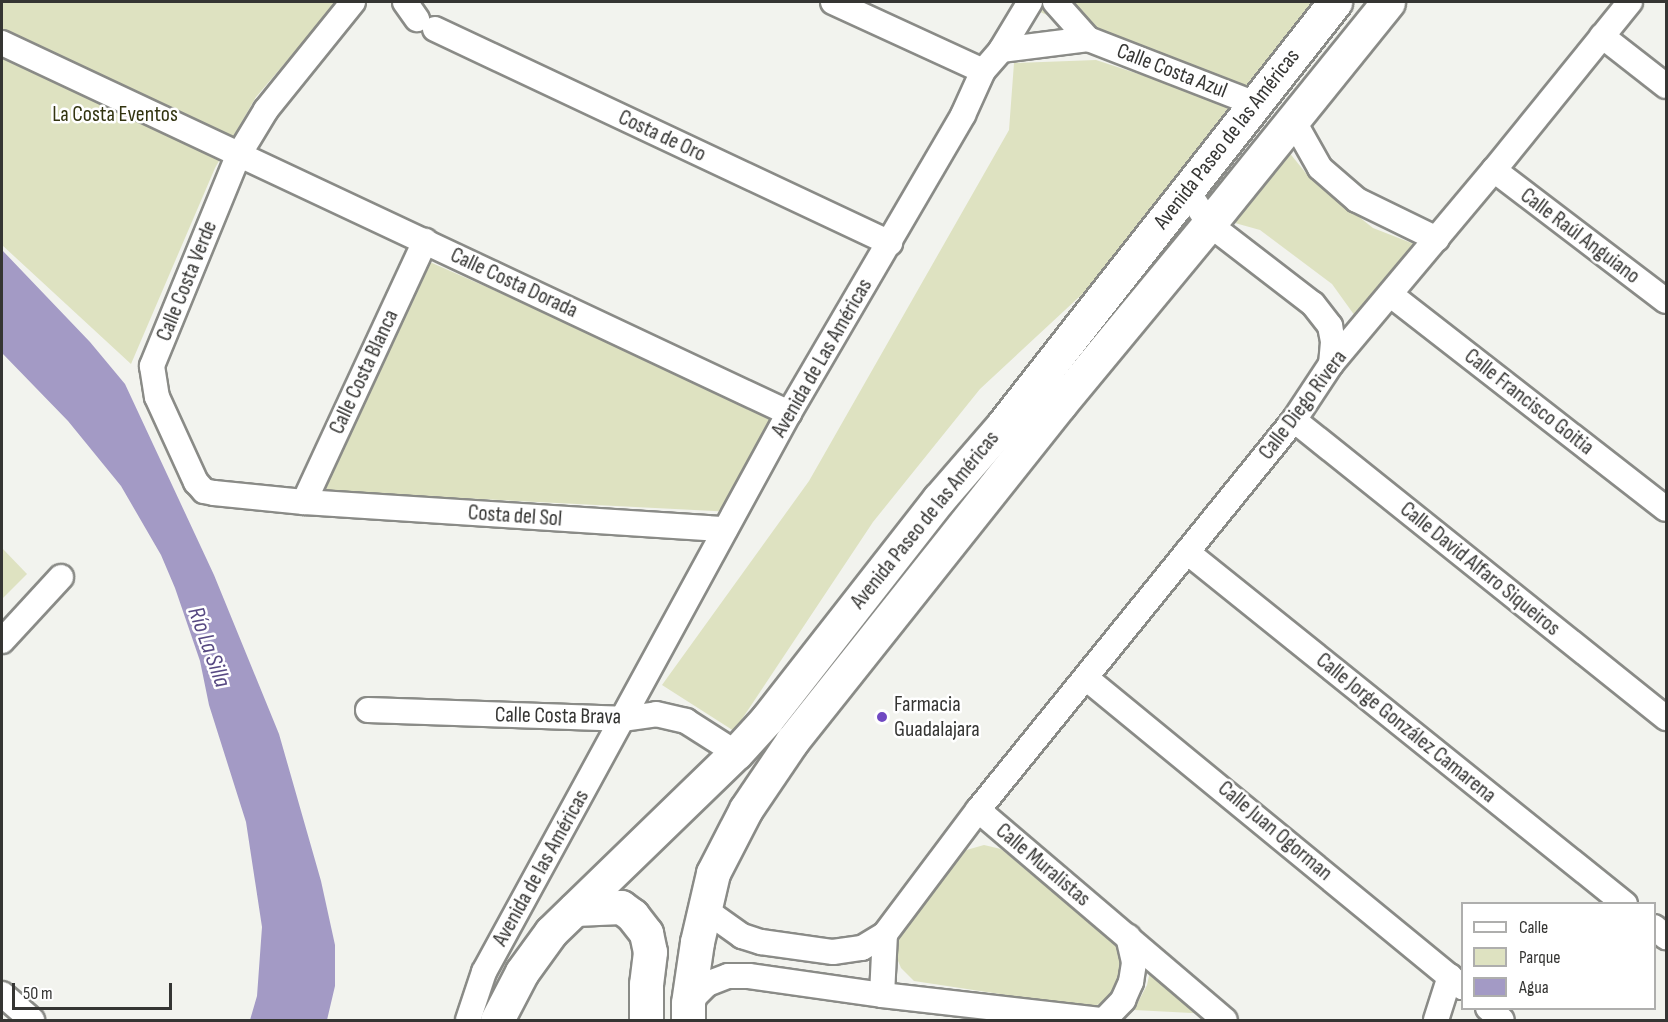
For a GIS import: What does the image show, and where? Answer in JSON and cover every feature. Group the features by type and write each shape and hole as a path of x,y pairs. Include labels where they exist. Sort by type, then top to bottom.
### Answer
{"street":[{"name":"Calle Costa Verde","path":"304,502 204,491 196,482 157,397 152,366 238,156 266,110 354,2"},
{"path":"833,2 983,71"},
{"name":"Avenida de Las Américas","path":"622,719 789,413 963,115 983,71 1001,50 1030,2"},
{"name":"Calle Costa Azul","path":"1055,2 1088,39 1256,104"},
{"name":"Avenida Paseo de las Américas","path":"497,1020 522,972 551,932 736,753 767,718 939,499 1003,425 1335,2"},
{"name":"Avenida Paseo de las Américas","path":"688,1012 704,909 713,873 746,809 792,741 1060,404 1209,225 1388,2"},
{"name":"Calle Diego Rivera","path":"978,810 1294,420 1332,363 1391,295 1630,2"},
{"name":"Costa de Oro","path":"419,16 890,243"},
{"path":"1602,36 1666,86"},
{"name":"Calle Costa Azul","path":"1001,50 1088,39"},
{"name":"Calle Costa Dorada","path":"2,43 238,156 789,413"},
{"path":"1293,120 1320,168 1357,200 1437,239"},
{"name":"Calle Raúl Anguiano","path":"1494,170 1666,301"},
{"path":"1187,190 1209,225 1313,304 1330,326 1333,342 1332,363"},
{"name":"Calle Costa Blanca","path":"304,502 424,241"},
{"name":"Calle Francisco Goitia","path":"1391,295 1666,509"},
{"name":"Calle David Alfaro Siqueiros","path":"1294,420 1666,718"},
{"name":"Costa del Sol","path":"304,502 725,529"},
{"name":"Calle Jorge González Camarena","path":"1187,552 1624,902"},
{"path":"2,641 61,577"},
{"name":"Calle Juan Ogorman","path":"1086,678 1456,982"},
{"name":"Calle Costa Brava","path":"368,710 622,719 656,714 686,721 736,753"},
{"name":"Avenida de las Américas","path":"468,1020 484,972 622,719"},
{"name":"Calle Muralistas","path":"704,909 742,936 761,942 833,952 862,948 885,934 978,810 1225,1020"},
{"path":"575,909 621,907 632,915 646,933 650,952 646,984 646,1020"},
{"path":"882,995 885,934"},
{"path":"688,1012 706,984 729,976 749,976 882,995 1104,1020 1123,1000 1131,982 1134,962 1128,937"},
{"path":"1436,1020 1456,982"},
{"path":"646,984 655,1020"},
{"path":"2,994 32,1020"},
{"path":"1490,1010 1503,1020"}],"green space":[{"name":"La Costa Eventos","path":"2,2 337,2 256,97 215,168 131,364 2,245"},
{"path":"1033,2 1340,2 1260,102 1030,8"},
{"path":"1096,60 1245,109 1161,221 980,389 873,522 734,731 662,685 809,481 1009,130 1014,63"},
{"path":"1288,151 1309,177 1373,228 1414,244 1355,316 1332,284 1260,230 1235,223"},
{"path":"423,259 607,340 777,423 733,512 325,491"},
{"path":"2,548 27,574 2,599"},
{"path":"984,845 1001,849 1118,946 1123,958 1122,973 1117,988 1101,1004 1087,1007 914,981 901,968 896,956 896,940 901,925 963,851"},
{"path":"1151,967 1211,1014 1134,1010 1147,985"}],"water":[{"name":"Río La Silla","path":"2,250 90,342 125,384 214,575 279,734 321,881 335,945 335,986 327,1020 250,1020 257,996 262,927 246,822 209,705 200,661 161,555 121,486 68,421 2,353"}],"place":[{"name":"Farmacia Guadalajara","path":"882,717"}]}
